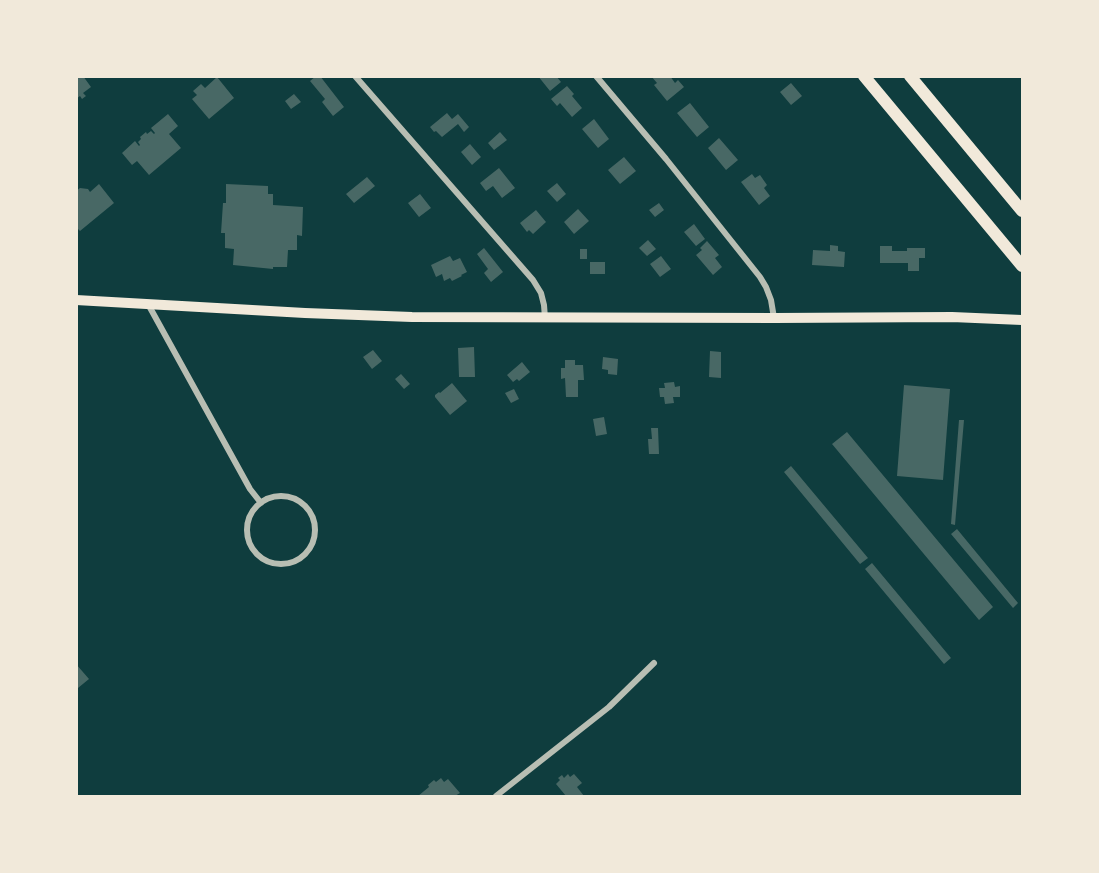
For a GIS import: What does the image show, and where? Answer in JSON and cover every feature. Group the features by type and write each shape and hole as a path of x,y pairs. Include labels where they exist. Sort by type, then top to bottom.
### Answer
{"highway":[{"path":"864,76 1023,266"},
{"path":"910,76 1023,211"}],"main road":[{"path":"76,300 370,315 545,318 952,317 1023,320"}],"street":[{"path":"355,76 533,280 541,294 545,318"},
{"path":"596,76 760,277 766,287 774,318"},
{"path":"148,304 250,489 261,504"},
{"path":"278,496 297,500 305,506 314,522 315,532 309,550 302,557 282,564 262,558 255,551 250,542 249,521 261,504 278,496"},
{"path":"496,796 609,707 654,663"}],"building":[{"path":"76,76 83,76 91,87 83,93 86,96 82,99 80,96 76,99"},
{"path":"320,76 344,107 333,116 322,102 325,99 310,81"},
{"path":"538,76 556,76 561,82 550,91"},
{"path":"651,76 670,76 675,83 678,80 684,87 667,101 654,85 657,83"},
{"path":"217,77 234,98 209,119 192,99 197,95 193,91 201,84 205,88"},
{"path":"791,83 802,96 791,105 780,92"},
{"path":"567,86 582,108 572,117 560,103 557,106 551,99"},
{"path":"294,94 301,102 291,109 285,101"},
{"path":"690,103 709,127 697,137 677,113"},
{"path":"447,113 452,119 458,114 469,127 464,132 458,124 442,137 436,131 434,132 430,127"},
{"path":"168,114 178,126 169,134 181,148 149,175 137,161 132,165 122,153 135,141 139,146 140,137 146,132 147,134 151,131 154,134 151,128"},
{"path":"594,119 609,139 598,148 582,129"},
{"path":"500,132 507,140 494,150 488,143"},
{"path":"719,138 738,160 726,170 708,148"},
{"path":"470,144 481,157 472,165 461,152"},
{"path":"624,157 636,171 620,184 608,170"},
{"path":"499,168 515,188 502,198 493,186 486,191 480,183"},
{"path":"752,174 755,178 760,175 767,185 764,188 770,196 759,205 741,182"},
{"path":"367,177 375,186 354,203 346,194"},
{"path":"557,183 566,194 557,202 547,191"},
{"path":"99,184 114,203 80,231 76,227 76,191 80,188 88,189 90,192"},
{"path":"226,184 268,186 268,194 273,194 273,205 303,207 302,236 297,235 297,250 288,250 287,267 273,267 273,269 233,265 234,249 225,248 225,233 221,233 223,203 226,203"},
{"path":"420,194 431,208 419,217 408,203"},
{"path":"659,203 664,210 655,217 649,210"},
{"path":"578,209 589,221 574,234 564,222"},
{"path":"536,210 546,222 533,234 529,230 527,232 520,223"},
{"path":"694,224 705,239 696,246 684,232"},
{"path":"648,240 656,249 647,256 639,248"},
{"path":"707,241 719,255 715,258 722,267 713,275 696,255"},
{"path":"830,245 838,246 838,251 845,252 844,267 812,265 813,250 830,251"},
{"path":"880,246 892,246 892,251 925,248 925,258 919,258 919,271 908,271 908,263 880,263"},
{"path":"484,248 503,272 491,282 484,273 488,269 477,254"},
{"path":"580,249 587,249 587,259 580,259"},
{"path":"450,256 453,261 460,258 467,272 452,281 450,278 444,281 442,274 436,277 431,265"},
{"path":"661,256 671,269 660,277 650,264"},
{"path":"590,262 605,262 605,274 590,274"},
{"path":"474,347 475,377 459,377 458,348"},
{"path":"373,350 382,361 372,369 363,357"},
{"path":"710,351 721,352 721,378 709,377"},
{"path":"603,357 618,359 617,375 608,374 608,370 602,369"},
{"path":"565,360 575,360 575,365 583,365 584,380 578,380 578,397 566,397 565,378 561,379 561,368 565,368"},
{"path":"522,362 530,372 519,381 517,379 513,382 507,375"},
{"path":"401,374 410,384 404,389 395,379"},
{"path":"674,382 675,387 680,386 680,397 673,397 674,403 665,404 664,397 660,397 659,388 665,388 664,383"},
{"path":"452,383 467,401 450,415 435,395"},
{"path":"904,385 950,389 943,480 897,476"},
{"path":"514,389 519,399 511,403 505,393"},
{"path":"604,417 607,434 596,436 593,419"},
{"path":"959,420 964,420 955,525 951,524"},
{"path":"651,428 658,428 659,454 649,454 648,439 652,439"},
{"path":"847,432 993,607 979,620 832,444"},
{"path":"791,466 868,558 860,564 784,472"},
{"path":"957,529 1018,603 1013,608 951,534"},
{"path":"872,563 951,658 944,664 865,569"},
{"path":"76,664 89,679 78,688 76,686"},
{"path":"568,774 570,777 574,774 582,783 577,787 584,796 566,796 556,784 560,780 558,778 562,775 564,778"},
{"path":"441,778 444,782 448,779 460,793 455,796 418,796 434,780 436,782"}]}
